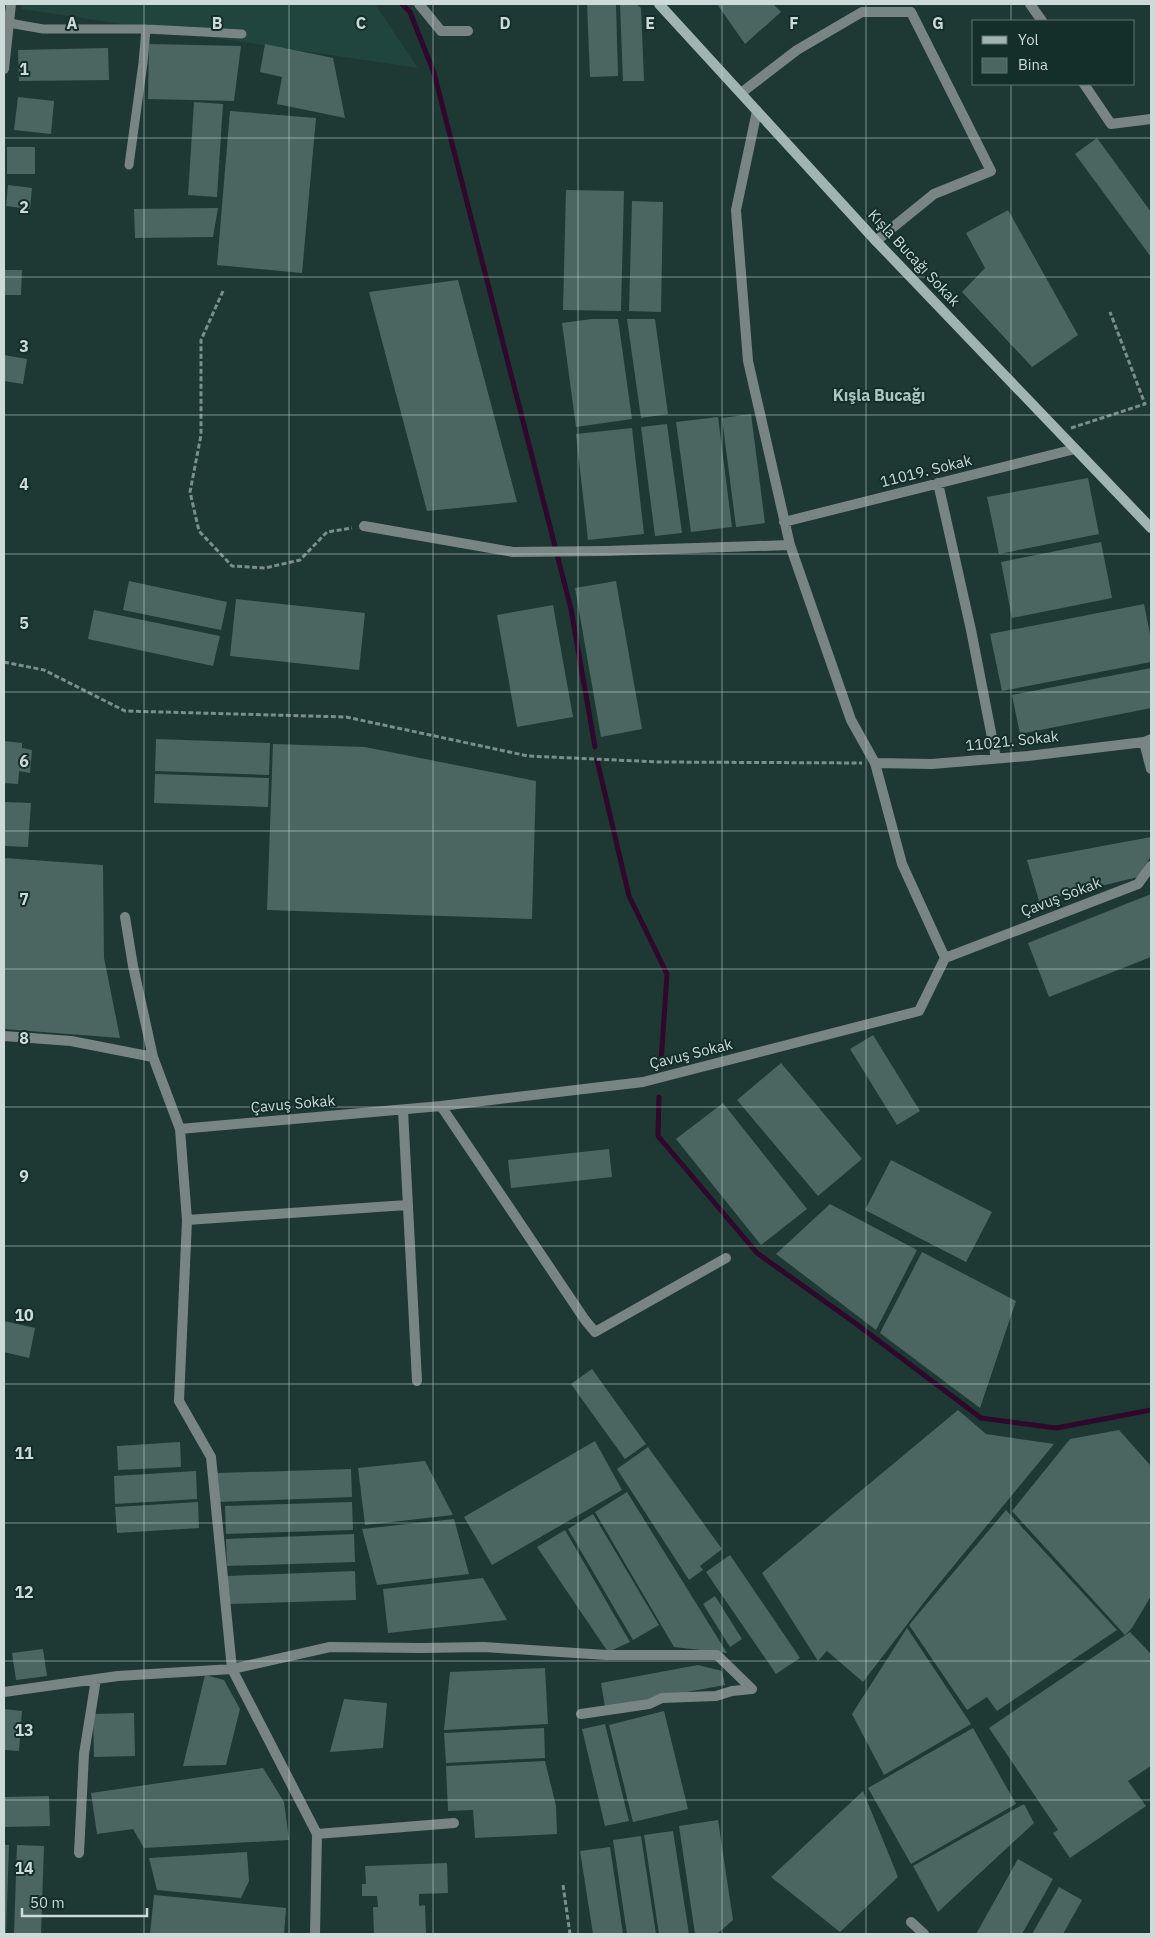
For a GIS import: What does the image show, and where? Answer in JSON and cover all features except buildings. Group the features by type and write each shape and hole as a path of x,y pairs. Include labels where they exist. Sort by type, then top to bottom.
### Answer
{"street":[{"path":"419,4 441,31 468,31"},
{"name":"Kışla Bucağı Sokak","path":"659,4 876,241 1151,528"},
{"path":"1030,4 1041,20"},
{"path":"4,69 9,23 8,6"},
{"path":"741,93 797,50 862,12 912,8 991,171 934,194 876,241"},
{"path":"1085,85 1111,124 1151,119"},
{"path":"757,110 736,210 748,361 790,545 851,720 875,763 902,864 945,958"},
{"name":"11019. Sokak","path":"784,522 1075,449"},
{"path":"938,483 971,630 996,758"},
{"path":"364,526 513,552 790,545"},
{"path":"1147,741 1151,769"},
{"name":"11021. Sokak","path":"875,763 932,764 1147,741"},
{"name":"Çavuş Sokak","path":"180,1130 403,1110 643,1082 919,1011 945,958 1138,884 1151,866"},
{"path":"126,917 133,966 153,1056 180,1130 187,1220 179,1401 211,1457 232,1669 316,1834 315,1934"},
{"path":"4,1036 71,1041 153,1056"},
{"path":"441,1106 585,1320 595,1332 726,1258"},
{"path":"403,1110 406,1206 417,1381"},
{"path":"187,1220 406,1206"},
{"path":"4,1692 118,1676 232,1669 330,1647 484,1647 606,1655 717,1656 752,1689 732,1691 716,1696 662,1698 650,1704 581,1714"},
{"path":"79,1853 84,1754 96,1679"},
{"path":"316,1834 454,1823"},
{"path":"911,1922 924,1934"}],"lane":[{"path":"9,23 43,29 146,29 242,34"},
{"path":"129,165 146,29"}],"path":[{"path":"223,291 201,340 201,435 190,492 199,531 232,566 265,568 300,560 327,532 364,526"},
{"path":"1059,432 1145,404 1110,312"},
{"path":"4,662 44,670 125,711 346,717 528,756 659,762 875,763"},
{"path":"563,1885 570,1934"}],"shaded area":[{"path":"22,4 375,4 418,68 21,9"}],"waterway":[{"path":"402,4 410,12 434,73 571,609 595,747"},
{"path":"597,760 629,896 667,974 661,1062"},
{"path":"659,1097 658,1136 757,1253 855,1323 981,1418 1056,1428 1151,1410"}],"district":[{"name":"Kışla Bucağı","path":"879,395"}]}
